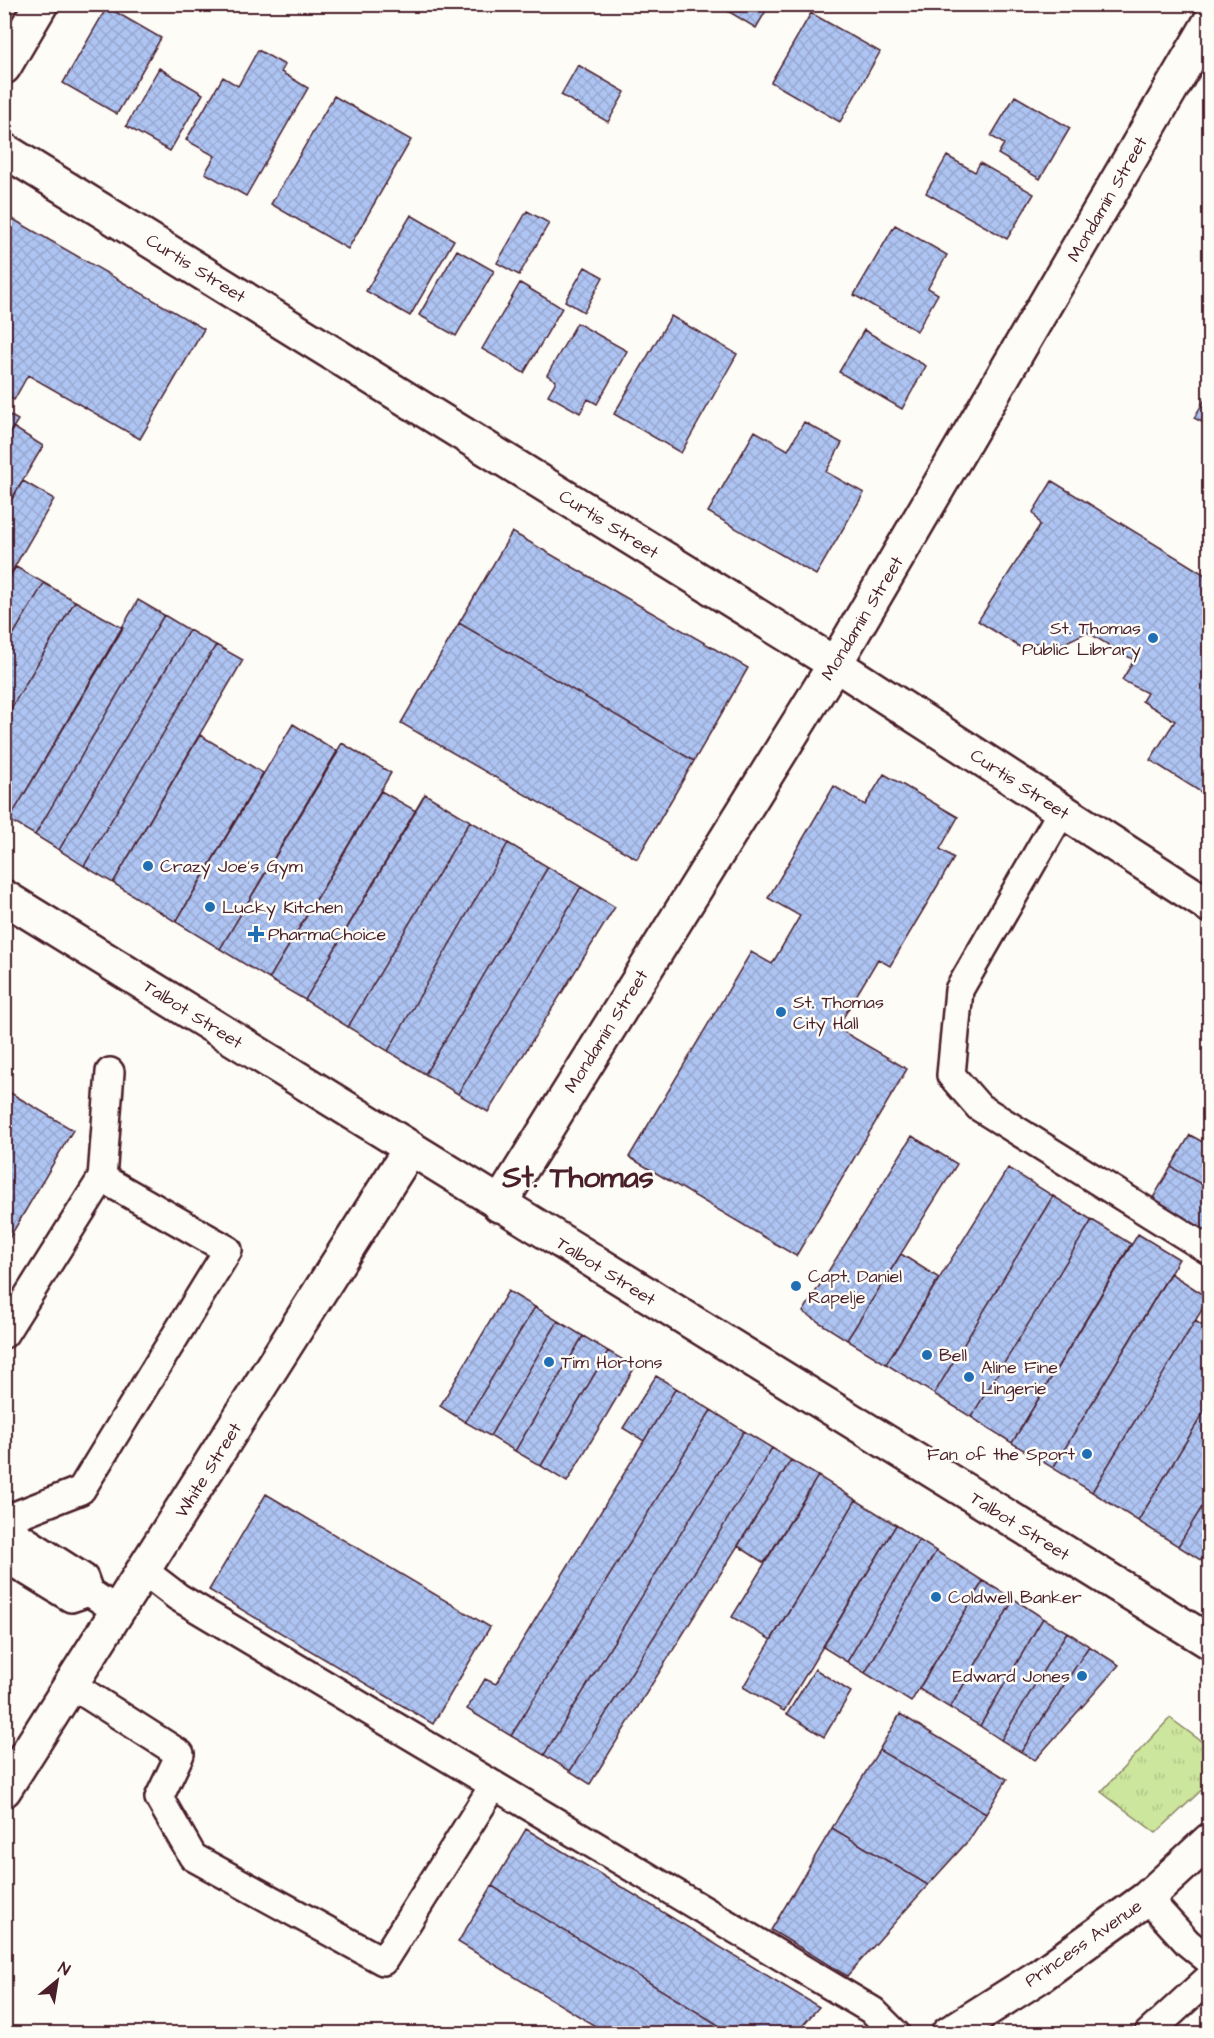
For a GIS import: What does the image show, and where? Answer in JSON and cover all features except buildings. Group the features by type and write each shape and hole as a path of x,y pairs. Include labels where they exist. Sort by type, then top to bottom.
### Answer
{"street":[{"path":"4,67 41,4"},
{"name":"Mondamin Street","path":"499,1205 836,664 1209,22"},
{"name":"Curtis Street","path":"4,150 836,664 1209,906"},
{"name":"Talbot Street","path":"4,897 1209,1642"},
{"name":"White Street","path":"7,1782 72,1685 410,1149"},
{"name":"Princess Avenue","path":"948,2034 1038,1977 1147,1898 1209,1840"}],"lane":[{"path":"1062,811 959,990 951,1074 979,1107 1209,1251"},
{"path":"4,1334 102,1178 110,1072"},
{"path":"4,1520 81,1490 228,1250 102,1178"},
{"path":"4,1536 17,1535 78,1574 84,1578 89,1592 118,1611"},
{"path":"4,1557 70,1598 89,1592"},
{"path":"144,1571 178,1597 873,2011 896,2034"},
{"path":"72,1685 180,1754 159,1798 193,1857 383,1961 494,1785"},
{"path":"1147,1898 1188,1943 1209,1960"},
{"path":"1148,2034 1209,1977"}],"green space":[{"path":"1170,1718 1209,1747 1209,1783 1156,1833 1101,1792"}],"place":[{"name":"St. Thomas Public Library","path":"1153,638"},
{"name":"Crazy Joe's Gym","path":"148,866"},
{"name":"Lucky Kitchen","path":"210,907"},
{"name":"PharmaChoice","path":"256,934"},
{"name":"St. Thomas City Hall","path":"781,1012"},
{"name":"Capt. Daniel Rapelje","path":"796,1286"},
{"name":"Bell","path":"927,1355"},
{"name":"Tim Hortons","path":"549,1362"},
{"name":"Aline Fine Lingerie","path":"969,1377"},
{"name":"Fan of the Sport","path":"1087,1454"},
{"name":"Coldwell Banker","path":"936,1597"},
{"name":"Edward Jones","path":"1082,1676"}],"district":[{"name":"St. Thomas","path":"578,1177"}]}
